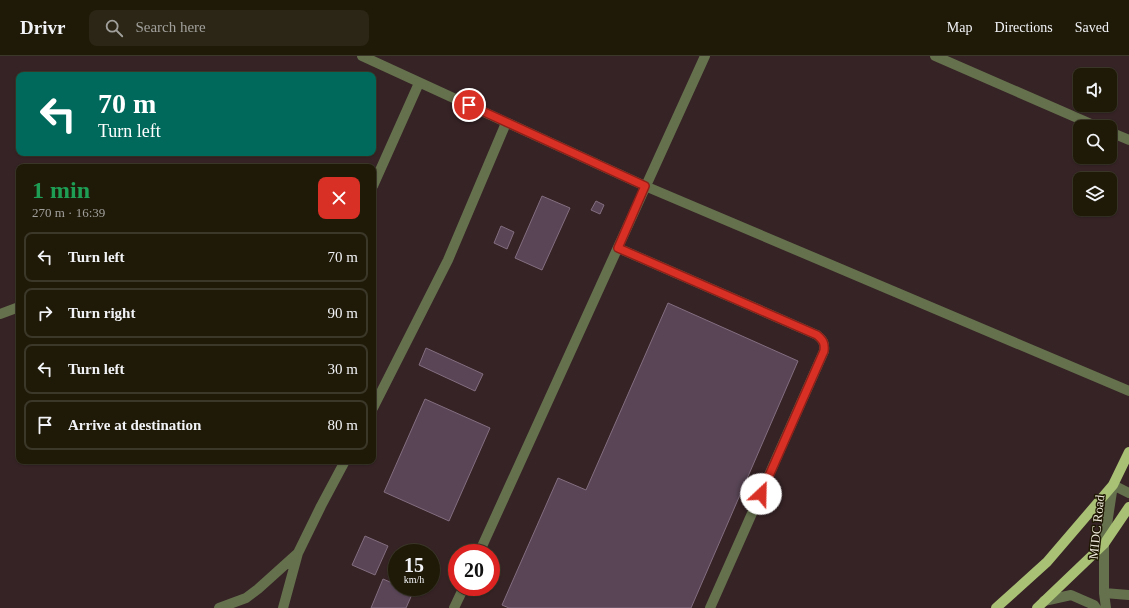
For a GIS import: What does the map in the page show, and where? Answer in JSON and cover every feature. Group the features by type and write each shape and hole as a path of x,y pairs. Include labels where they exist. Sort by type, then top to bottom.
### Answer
{"main road":[{"name":"MIDC Road","path":"1113,485 1129,452"},
{"path":"996,608 1047,562 1113,485"},
{"path":"1036,608 1104,544 1129,507"}],"street":[{"path":"362,56 645,186 1129,391"},
{"path":"483,544 705,56"},
{"path":"935,56 1082,120"},
{"path":"376,179 419,82"},
{"path":"376,402 448,260 506,123"},
{"path":"1117,135 1129,140"},
{"path":"618,248 817,335 823,340 824,351 710,608"},
{"path":"0,314 16,308"},
{"path":"283,608 298,553 343,464"},
{"path":"1113,485 1129,493"},
{"name":"MIDC Road","path":"1106,608 1104,593 1104,544 1113,485"},
{"path":"219,608 246,598 298,553"},
{"path":"1104,593 1129,595"},
{"path":"1044,601 1071,595 1094,605 1096,608"},
{"path":"454,608 460,596"}],"shaded area":[{"path":"0,56 1129,56 1129,608 0,608"}],"building":[{"path":"542,196 570,208 542,270 515,258"},
{"path":"596,201 604,205 600,214 591,210"},
{"path":"501,226 514,232 507,249 494,243"},
{"path":"668,303 798,361 691,608 509,608 502,605 558,478 586,490"},
{"path":"426,348 483,374 475,391 419,365"},
{"path":"425,399 490,428 449,521 384,492"},
{"path":"365,536 388,546 375,575 352,565"},
{"path":"383,579 388,581 388,596 411,596 406,608 371,608"}],"route":[{"path":"469,105 645,186 618,248 817,335 823,340 824,351 761,494"}]}
